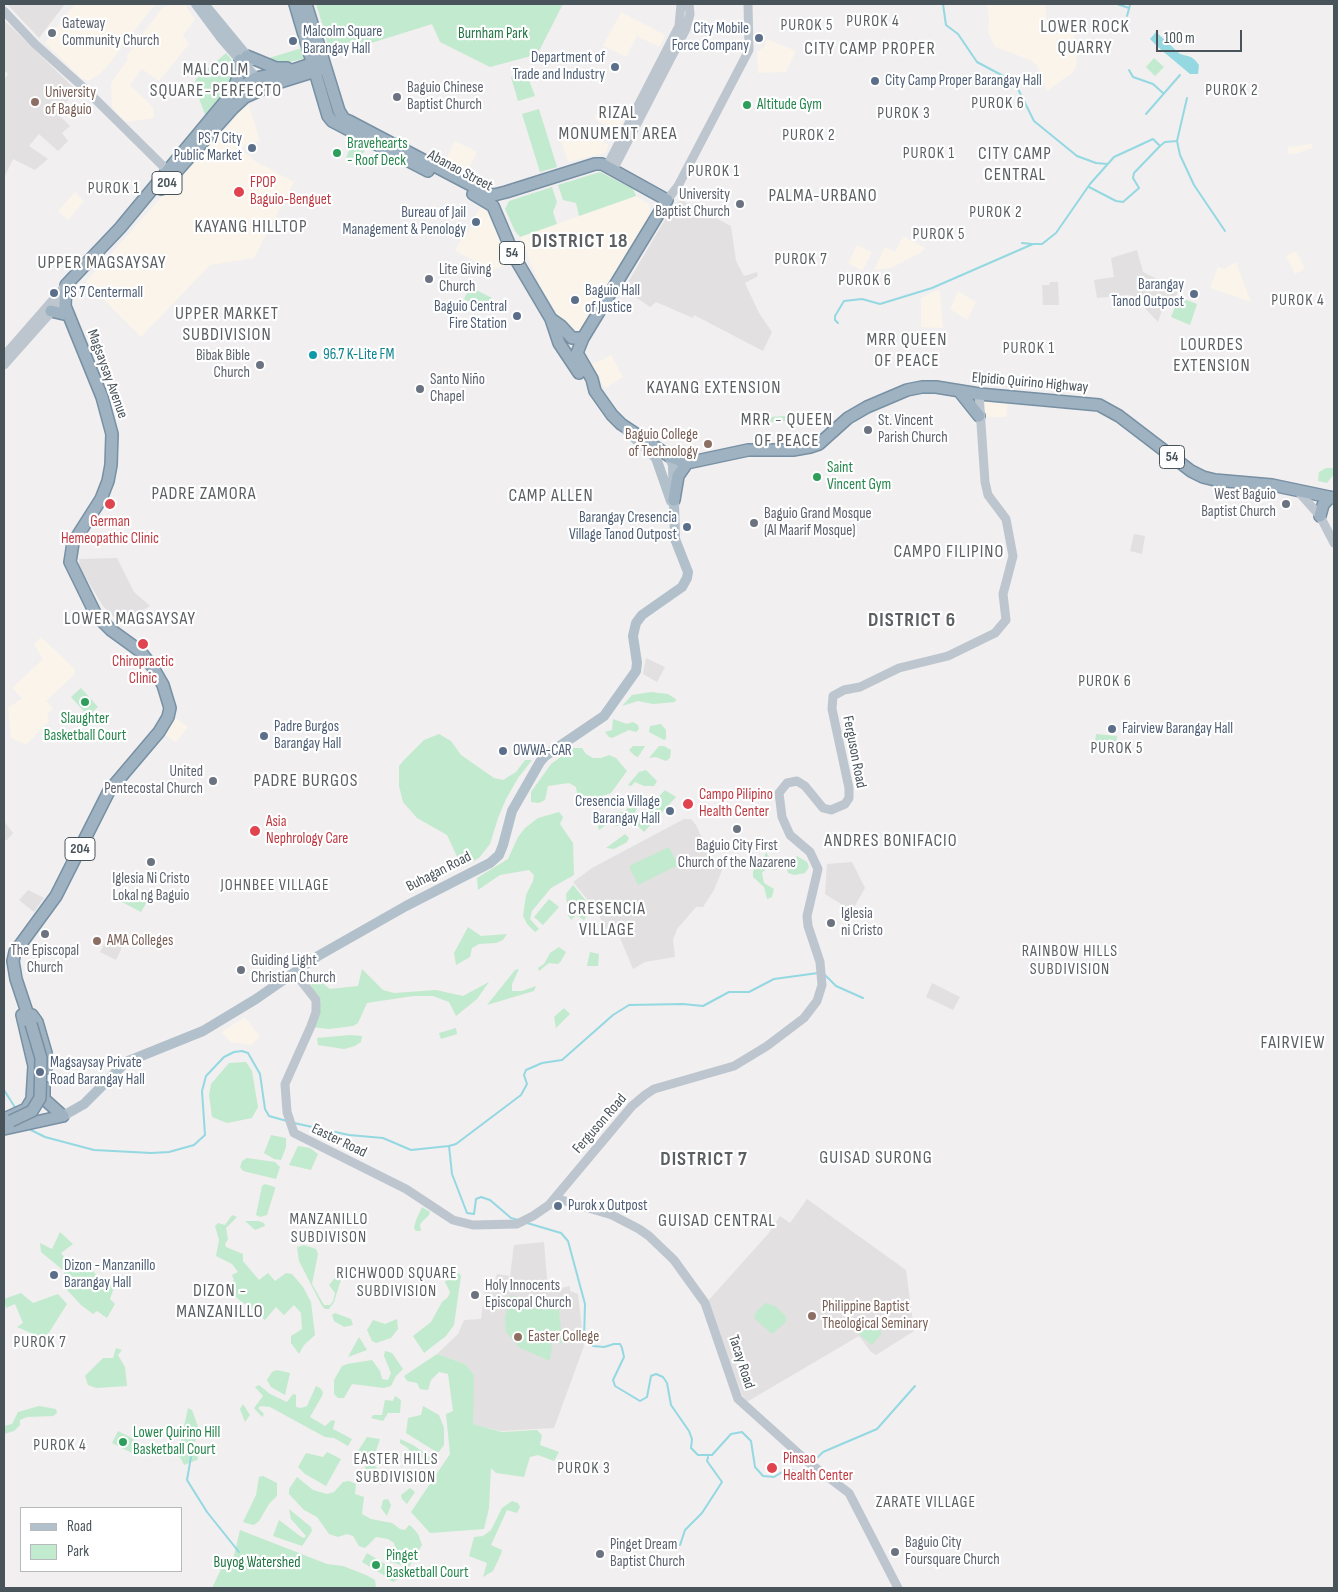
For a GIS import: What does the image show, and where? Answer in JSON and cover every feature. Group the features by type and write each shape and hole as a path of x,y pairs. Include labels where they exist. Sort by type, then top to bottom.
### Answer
{"highway":[{"path":"295,4 320,65"},
{"path":"306,4 320,65"},
{"path":"233,92 238,82 244,58 276,68 296,69"},
{"path":"232,109 256,78 320,65"},
{"path":"256,78 274,84 320,65"},
{"name":"Abanao Street","path":"320,65 344,119 451,179 493,206 515,258 551,320 559,343 585,382 595,391"},
{"name":"204","path":"65,300 120,228 233,92 256,78"},
{"name":"204","path":"65,300 232,109 245,97 274,84"},
{"path":"493,206 497,199 506,192 595,164 610,168 667,200 583,338 577,352 592,378 595,391"},
{"name":"Abanao Street","path":"451,179 494,195 506,192"},
{"path":"52,311 65,300"},
{"name":"Magsaysay Avenue","path":"26,1107 34,1066 22,1015 14,967 15,952 56,896 109,791 159,732 168,717 170,708 163,686 147,658 111,630 96,615 77,580 70,562 70,552 73,543 101,499 114,468 110,419 65,300"},
{"path":"551,320 561,326 572,338 583,338"},
{"name":"Elpidio Quirino Highway","path":"687,463 748,450 793,450 810,447 819,444 852,415 907,390 936,387 979,394 1099,405 1119,416 1185,466 1203,477 1296,490 1332,498"},
{"name":"54","path":"595,391 621,424 669,456 687,463"},
{"path":"959,391 979,416"},
{"path":"674,504 678,476 687,463"},
{"path":"1320,516 1323,505 1332,498"},
{"name":"Magsaysay Avenue","path":"8,1123 30,1113 39,1102 42,1058 19,991"},
{"name":"Magsaysay Avenue","path":"19,991 37,1022 46,1054 42,1096 54,1116"},
{"path":"8,1123 26,1107 54,1116"},
{"name":"Buhagan Road","path":"8,1123 26,1123 54,1116"}],"main road":[{"path":"196,4 222,39 256,70 256,78"},
{"path":"204,4 244,58"},
{"path":"680,32 681,4"},
{"path":"610,168 680,32 689,19 689,4"},
{"path":"667,200 678,186 749,50 748,4"},
{"path":"4,11 35,44 84,88 167,170"},
{"path":"4,356 65,300"},
{"path":"4,365 52,311"},
{"name":"Ferguson Road","path":"531,1217 555,1198 636,1102 654,1089 734,1066 751,1057 809,1012 817,1001 822,985 821,970 807,916 816,881 816,861 810,852 790,835 782,817 779,793 787,784 797,781 805,786 823,808 831,810 845,804 849,798 849,788 832,709 833,696 844,690 860,687 899,668 948,656 995,633 1005,623 1003,594 1013,556 1006,519 993,504 986,488 979,416 979,394"},
{"name":"Buhagan Road","path":"621,424 635,440 656,458 674,504"},
{"name":"Buhagan Road","path":"54,1116 84,1104 126,1062 203,1031 347,939 490,863 498,855 512,811 540,762 545,756 604,716 636,671 637,663 633,636 636,623 642,615 682,587 687,578 688,572 675,539 673,465 669,456"},
{"path":"1296,490 1320,516 1334,543"},
{"name":"Easter Road","path":"295,973 316,1000 316,1012 285,1084 287,1112 294,1132 299,1137 406,1189 453,1220 473,1225 520,1223 531,1217"},
{"name":"Tacay Road","path":"555,1198 612,1215 650,1236 664,1250 705,1303 738,1399 808,1462 849,1493 898,1588"}],"shaded area":[{"path":"7,4 65,4 39,38"},
{"path":"75,4 155,4 109,64 100,74 88,81 81,78 45,43"},
{"path":"171,4 185,4 195,20 183,35 189,44 159,81 142,69 130,85 153,107 154,118 126,122 112,108 111,83 128,59 126,57 162,8"},
{"path":"987,4 1045,4 1048,30 1074,29 1077,64 1073,72 1047,91 1037,65 1030,60 995,47 988,32"},
{"path":"621,12 665,35 659,47 637,36 626,57 603,46"},
{"name":"University of Baguio","path":"4,20 77,91 56,112 70,126 62,133 68,141 58,151 39,134 29,146 48,159 35,170 13,159 4,178 4,80 8,74 4,70"},
{"path":"767,39 796,51 786,72 758,73 757,52 764,47"},
{"path":"602,102 627,115 618,131 594,119"},
{"path":"248,103 260,141 245,145 241,149 255,161 294,182 254,258 210,265 141,337 86,282 220,131 222,133"},
{"path":"587,133 609,145 605,153 568,162 561,141"},
{"path":"455,141 477,152 465,176 443,165"},
{"path":"1312,144 1312,148 1299,153 1288,154 1288,147"},
{"path":"75,192 84,201 68,220 58,211"},
{"path":"636,196 649,204 651,213 579,332 567,329 540,286 520,237"},
{"path":"681,200 731,226 736,261 744,276 757,272 758,276 745,283 759,313 772,332 763,351 694,315 693,318 656,302 650,307 624,289 673,206"},
{"path":"482,206 490,216 508,264 493,270 455,251 464,234 469,232 474,217"},
{"path":"903,236 925,248 920,253 891,268 874,270 885,247 895,252"},
{"path":"857,245 872,252 862,271 848,263"},
{"path":"1137,250 1143,272 1179,290 1174,300 1166,299 1158,322 1138,301 1129,295 1097,298 1094,280 1114,277 1111,258"},
{"path":"1296,251 1305,269 1295,274 1286,256"},
{"path":"1236,262 1251,302 1210,288 1218,267 1224,269"},
{"path":"1050,282 1058,282 1059,305 1043,305 1042,285 1049,285"},
{"path":"937,290 940,291 943,328 921,327 921,298"},
{"path":"958,291 976,302 967,320 950,309"},
{"path":"611,355 623,377 605,388 591,365"},
{"path":"984,400 1008,402 1006,417 981,417 982,402"},
{"path":"1134,534 1145,536 1142,554 1130,551"},
{"path":"117,558 134,592 150,606 121,624 103,606 79,567 79,559"},
{"path":"41,637 75,669 74,675 46,701 53,709 47,714 49,721 26,745 11,738 8,708 22,698 12,688 43,659 34,644"},
{"path":"646,658 665,667 657,682 643,674"},
{"path":"174,717 188,727 176,742 165,735"},
{"path":"684,819 691,819 696,825 713,862 723,864 722,870 714,890 703,907 696,907 677,929 673,940 675,957 645,962 633,969 615,926 606,929 596,910 573,882 592,868"},
{"path":"4,821 13,833 7,840 4,840"},
{"path":"852,862 865,888 852,911 825,894 827,864"},
{"path":"28,890 44,898 34,912 19,900"},
{"path":"109,935 124,943 116,960 100,952"},
{"path":"932,983 960,997 953,1010 926,997"},
{"path":"245,1017 260,1037 251,1045 230,1042 222,1032"},
{"name":"Philippine Baptist Theological Seminary","path":"807,1199 906,1270 914,1331 876,1355 871,1352 859,1336 745,1403 708,1301 768,1234 780,1216 790,1223"},
{"name":"Easter College","path":"544,1242 548,1291 570,1286 570,1291 578,1294 584,1346 554,1428 501,1431 472,1424 474,1375 465,1364 437,1354 458,1334 464,1320 481,1319 486,1280 495,1282 497,1274 510,1276 514,1245"}],"green space":[{"name":"Burnham Park","path":"316,4 563,4 539,51 531,56 490,67 440,42 432,24 333,55 328,51 326,36"},
{"path":"302,48 306,58 281,64 269,61 269,58"},
{"path":"226,53 237,66 233,82 206,117 194,85 196,79"},
{"path":"1154,58 1164,67 1155,76 1146,67"},
{"path":"526,72 535,96 518,101 511,77"},
{"path":"539,109 557,167 540,172 522,114"},
{"path":"353,141 366,148 358,163 346,158"},
{"path":"600,172 633,189 636,196 579,216 576,203 563,200 558,185"},
{"path":"552,187 557,202 553,212 557,224 520,237 515,231 505,209 509,201"},
{"path":"470,287 492,298 486,310 464,299"},
{"path":"1179,297 1197,304 1190,325 1171,317"},
{"path":"786,416 787,421 769,422 769,417"},
{"path":"1326,468 1333,468 1334,474 1327,483 1318,481 1319,472"},
{"name":"Slaughter Basketball Court","path":"81,688 98,707 88,716 71,697"},
{"path":"651,692 668,694 676,699 675,702 653,704 638,701 622,706 632,695"},
{"path":"613,719 627,724 633,722 638,725 639,729 636,732 629,730 612,738 609,737 605,732 612,730"},
{"path":"661,724 666,730 666,739 664,740 649,732 650,726"},
{"path":"439,734 451,741 461,755 494,778 503,780 516,772 525,760 532,760 518,778 506,799 490,844 479,858 462,867 447,835 417,818 403,802 399,786 399,766 424,740"},
{"path":"1096,734 1117,736 1116,744 1095,742"},
{"path":"633,746 645,746 638,757 629,750"},
{"path":"659,746 664,746 671,750 670,758 666,761 656,757 649,758"},
{"path":"573,748 582,748 586,754 593,758 609,755 616,758 627,771 611,793 594,799 588,808 578,799 576,787 569,783 548,786 545,800 539,803 531,802 531,792 551,764"},
{"path":"646,770 657,781 654,786 644,786 635,782 631,786 628,785 639,772"},
{"path":"665,790 676,797 644,832 636,824 645,811"},
{"path":"636,802 638,805 635,813 630,818 618,826 607,824 599,830 598,826 612,813 625,812 631,803"},
{"path":"559,812 563,817 560,824 573,843 574,875 551,888 532,911 530,919 539,929 535,932 527,924 523,916 526,895 534,875 529,870 500,875 478,890 477,878 508,859 518,837 525,828 538,818"},
{"path":"625,834 629,838 627,842 614,849 606,848"},
{"path":"669,847 678,865 638,885 629,866"},
{"path":"766,852 771,861 778,861 777,870 766,869 762,873 764,883 774,889 772,897 767,899 764,887 753,877 755,862 763,859"},
{"path":"797,856 807,862 809,867 805,873 794,875 788,873 787,869"},
{"path":"573,885 592,908 584,920 576,915 571,920 568,915 566,894"},
{"path":"126,889 148,900 141,912 120,901"},
{"path":"549,899 559,907 543,925 534,917"},
{"path":"468,927 481,936 507,934 503,940 496,943 479,944 472,948 470,957 456,965 454,953"},
{"path":"559,947 566,952 561,961 558,964 549,963 539,971 538,968 544,964 550,953"},
{"path":"590,952 599,954 598,966 587,966"},
{"path":"362,969 383,990 394,993 436,990 463,996 489,982 477,999 456,1016 449,1002 433,996 413,996 367,1003 358,1023 353,1026 329,1029 312,1027 321,1000 314,993 307,976 316,978 330,989 358,986"},
{"path":"519,969 512,984 512,991 522,991 536,986 534,991 487,1005 515,970"},
{"path":"564,1008 570,1014 556,1028 554,1017"},
{"path":"456,1028 457,1034 441,1039 439,1033"},
{"path":"350,1035 362,1036 361,1042 344,1049 318,1045 317,1038"},
{"path":"246,1062 252,1071 258,1107 252,1118 227,1123 212,1117 209,1095 211,1084 229,1063"},
{"path":"271,1135 286,1138 286,1147 281,1160 274,1159 264,1153"},
{"path":"298,1146 310,1148 318,1154 311,1170 289,1165"},
{"path":"247,1158 275,1162 280,1167 276,1179 243,1171 240,1167 242,1161"},
{"path":"265,1184 275,1187 275,1189 267,1215 260,1217 256,1215 262,1186"},
{"path":"422,1207 430,1212 420,1224 421,1231 416,1231 414,1228 416,1220"},
{"path":"232,1215 237,1217 226,1228 228,1239 225,1244 226,1247 243,1254 243,1261 259,1280 268,1273 275,1281 286,1273 292,1274 303,1287 311,1302 315,1335 304,1345 299,1354 291,1343 291,1336 302,1329 301,1313 294,1305 284,1315 276,1307 265,1320 228,1291 228,1287 234,1280 232,1275 238,1272 232,1264 216,1256 219,1240 215,1226 218,1223 225,1225"},
{"path":"245,1221 259,1221 264,1223 265,1226 255,1230"},
{"path":"60,1232 73,1244 61,1253 72,1267 84,1260 97,1276 114,1287 110,1299 115,1304 107,1318 97,1311 93,1314 81,1305 67,1290 64,1271 41,1252 40,1243 52,1249"},
{"path":"304,1245 316,1249 318,1254 312,1284 324,1305 330,1305 335,1293 329,1285 340,1272 343,1273 334,1302 329,1309 325,1309 322,1306 299,1261 297,1247"},
{"path":"452,1273 459,1273 461,1276 454,1325 446,1336 424,1353 413,1336 431,1322 442,1302 448,1297 450,1292 445,1282"},
{"path":"21,1293 33,1303 58,1294 67,1304 45,1339 17,1327 23,1323 15,1304 6,1308 4,1299"},
{"path":"510,1295 553,1304 559,1309 562,1343 552,1343 550,1361 520,1348 506,1332 505,1319"},
{"path":"766,1303 775,1306 786,1316 786,1322 772,1334 754,1318 756,1312"},
{"path":"335,1313 351,1319 353,1325 344,1327 334,1321 332,1315"},
{"path":"863,1317 882,1333 872,1345 853,1329"},
{"path":"397,1319 398,1329 391,1338 376,1343 372,1341 367,1330 373,1320 385,1324"},
{"path":"359,1337 367,1350 348,1357"},
{"path":"116,1348 122,1350 118,1355 125,1367 127,1386 96,1388 88,1385 85,1376 103,1358 113,1358"},
{"path":"385,1351 392,1353 403,1369 396,1376 391,1386 384,1388 352,1384 344,1398 338,1398 334,1394 334,1380 342,1366 347,1364 372,1360 380,1371 382,1379 388,1380 391,1373 384,1356"},
{"path":"437,1354 465,1364 474,1375 473,1424 502,1432 537,1430 542,1435 540,1445 559,1452 554,1461 538,1455 530,1457 524,1477 496,1473 491,1468 489,1508 484,1529 430,1533 411,1512 450,1454 446,1414 453,1411 448,1374 439,1372 431,1380 428,1390 420,1389 417,1383 407,1381 404,1376"},
{"path":"277,1370 290,1373 285,1395 271,1387 267,1380 272,1372"},
{"path":"259,1385 270,1394 287,1402 293,1394 296,1395 296,1407 301,1408 307,1406 316,1386 320,1388 323,1392 322,1396 310,1417 325,1426 332,1420 335,1421 333,1429 352,1439 348,1446 334,1438 325,1437 270,1407 261,1406 258,1408 264,1414 262,1417 254,1408 263,1396 255,1387"},
{"path":"395,1396 401,1400 400,1413 388,1413 383,1421 371,1418 373,1415 382,1415 385,1400 393,1401"},
{"path":"243,1404 250,1415 245,1422 240,1409"},
{"path":"39,1406 56,1409 57,1413 53,1416 27,1417 20,1420 20,1425 14,1431 4,1434 4,1426 12,1424 18,1412"},
{"path":"423,1406 439,1415 444,1428 444,1445 438,1453 406,1433 408,1418 421,1415"},
{"path":"188,1408 192,1410 200,1432 194,1443 198,1458 184,1465 180,1457 166,1453 168,1449 178,1448 180,1445"},
{"name":"Lower Quirino Hill Basketball Court","path":"118,1431 134,1439 133,1442 141,1446 136,1455 112,1443"},
{"path":"367,1437 380,1439 372,1463 377,1468 375,1474 383,1482 381,1485 369,1478 364,1483 362,1481 366,1463 356,1454"},
{"path":"400,1439 413,1445 436,1461 431,1465 420,1457 412,1457 401,1468 410,1452 408,1448 400,1443"},
{"path":"327,1452 341,1459 326,1486 305,1474 298,1467 306,1453 323,1457"},
{"path":"263,1476 277,1483 277,1496 254,1525 243,1522 256,1495 259,1477"},
{"path":"297,1477 313,1490 327,1494 334,1492 343,1482 349,1481 356,1484 355,1494 364,1497 362,1514 371,1519 392,1523 400,1529 405,1530 409,1525 412,1527 418,1534 422,1545 409,1567 390,1562 396,1550 394,1543 388,1539 376,1537 365,1548 359,1546 353,1536 347,1534 338,1537 329,1534 317,1517 304,1510 289,1494 289,1489"},
{"path":"410,1488 415,1492 407,1504 401,1495"},
{"path":"388,1499 391,1505 387,1516 381,1508 383,1500"},
{"path":"512,1501 518,1503 520,1507 517,1513 507,1510 491,1545 502,1550 501,1554 493,1571 483,1577 487,1563 469,1556 474,1537 483,1536 491,1530 502,1508"},
{"path":"289,1509 311,1527 312,1531 302,1546 273,1536 279,1520 300,1536 304,1538 306,1536 291,1519"},
{"name":"Buyog Watershed","path":"240,1530 327,1564 343,1566 366,1575 375,1580 376,1588 212,1588 224,1563 233,1560"},
{"name":"Pinget Basketball Court","path":"367,1553 390,1567 385,1576 362,1562"},
{"path":"391,1567 403,1577 393,1582 387,1578"}],"water":[{"path":"1156,32 1180,54 1195,60 1199,65 1198,74 1190,74 1150,39"}],"waterway":[{"path":"943,4 946,25 958,34 977,62 1009,79 1017,87 1034,121 1077,156 1096,163 1108,164"},
{"path":"1117,4 1129,8"},
{"path":"1127,16 1130,5"},
{"path":"1129,70 1133,77 1153,84 1163,93"},
{"path":"1146,114 1180,75"},
{"path":"1187,98 1177,141 1180,155 1194,185 1225,231"},
{"path":"838,323 835,320 835,316 844,301 862,299 880,304 932,288 1033,244 1042,244 1056,233 1090,184 1114,157 1153,139 1160,146 1165,142 1177,141"},
{"path":"1089,187 1116,201 1123,202 1139,188 1133,178 1134,173 1160,146"},
{"path":"1022,243 1032,244"},
{"path":"449,1146 456,1144 521,1095 527,1084 524,1075 526,1070 542,1063 562,1060 613,1015 629,1005 683,1004 703,1006 729,992 749,992 774,979 818,973"},
{"path":"825,975 836,986 863,998"},
{"path":"27,1128 45,1137 94,1150 151,1153 169,1152 194,1145 205,1135 202,1091 206,1076 224,1057 234,1052 242,1051 248,1053 260,1074 265,1109 269,1116 287,1121"},
{"path":"4,1090 16,1109"},
{"path":"294,1123 349,1135 383,1138 411,1150 449,1146 452,1174 467,1213 474,1214 476,1199 481,1197 490,1200 511,1218 518,1220"},
{"path":"527,1223 561,1233 568,1241 585,1304 584,1340 593,1346 604,1347 620,1344 622,1348 624,1357 613,1380 615,1386 640,1401 647,1397 651,1376 656,1374 663,1377 667,1383 671,1405 689,1431 692,1439 691,1448 698,1455 712,1455 731,1434 742,1432 751,1441 755,1467 763,1476 774,1477 787,1469 804,1473 809,1468"},
{"path":"813,1462 823,1452 877,1429 915,1386"},
{"path":"192,1451 187,1480 207,1512 239,1552"},
{"path":"680,1545 685,1530 702,1513 722,1482 707,1461 708,1457"}],"place":[{"name":"Gateway Community Church","path":"52,33"},
{"name":"City Mobile Force Company","path":"759,38"},
{"name":"Malcolm Square Barangay Hall","path":"293,41"},
{"name":"Department of Trade and Industry","path":"615,67"},
{"name":"City Camp Proper Barangay Hall","path":"875,81"},
{"name":"Baguio Chinese Baptist Church","path":"397,97"},
{"name":"University of Baguio","path":"35,102"},
{"name":"Altitude Gym","path":"747,105"},
{"name":"PS 7 City Public Market","path":"252,148"},
{"name":"Bravehearts - Roof Deck","path":"337,153"},
{"name":"FPOP Baguio-Benguet","path":"239,192"},
{"name":"University Baptist Church","path":"740,204"},
{"name":"Bureau of Jail Management & Penology","path":"476,222"},
{"name":"Lite Giving Church","path":"429,279"},
{"name":"PS 7 Centermall","path":"54,293"},
{"name":"Barangay Tanod Outpost","path":"1194,294"},
{"name":"Baguio Hall of Justice","path":"575,300"},
{"name":"Baguio Central Fire Station","path":"517,316"},
{"name":"96.7 K-Lite FM","path":"313,355"},
{"name":"Bibak Bible Church","path":"260,365"},
{"name":"Santo Niño Chapel","path":"420,389"},
{"name":"St. Vincent Parish Church","path":"868,430"},
{"name":"Baguio College of Technology","path":"708,444"},
{"name":"Saint Vincent Gym","path":"817,477"},
{"name":"German Hemeopathic Clinic","path":"110,504"},
{"name":"West Baguio Baptist Church","path":"1286,504"},
{"name":"Baguio Grand Mosque (Al Maarif Mosque)","path":"754,523"},
{"name":"Barangay Cresencia Village Tanod Outpost","path":"687,527"},
{"name":"Chiropractic Clinic","path":"143,644"},
{"name":"Slaughter Basketball Court","path":"85,702"},
{"name":"Fairview Barangay Hall","path":"1112,729"},
{"name":"Padre Burgos Barangay Hall","path":"264,736"},
{"name":"OWWA-CAR","path":"503,751"},
{"name":"United Pentecostal Church","path":"213,781"},
{"name":"Campo Pilipino Health Center","path":"688,804"},
{"name":"Cresencia Village Barangay Hall","path":"670,811"},
{"name":"Baguio City First Church of the Nazarene","path":"737,829"},
{"name":"Asia Nephrology Care","path":"255,831"},
{"name":"Iglesia Ni Cristo Lokal ng Baguio","path":"151,862"},
{"name":"Iglesia ni Cristo","path":"831,923"},
{"name":"The Episcopal Church","path":"45,934"},
{"name":"AMA Colleges","path":"97,941"},
{"name":"Guiding Light Christian Church","path":"241,970"},
{"name":"Magsaysay Private Road Barangay Hall","path":"40,1072"},
{"name":"Purok x Outpost","path":"558,1206"},
{"name":"Dizon - Manzanillo Barangay Hall","path":"54,1275"},
{"name":"Holy Innocents Episcopal Church","path":"475,1295"},
{"name":"Philippine Baptist Theological Seminary","path":"812,1316"},
{"name":"Easter College","path":"518,1337"},
{"name":"Lower Quirino Hill Basketball Court","path":"123,1442"},
{"name":"Pinsao Health Center","path":"772,1468"},
{"name":"Baguio City Foursquare Church","path":"895,1552"},
{"name":"Pinget Dream Baptist Church","path":"600,1554"},
{"name":"Pinget Basketball Court","path":"376,1565"}],"district":[{"name":"PUROK 4","path":"873,22"},
{"name":"PUROK 5","path":"807,26"},
{"name":"LOWER ROCK QUARRY","path":"1085,37"},
{"name":"CITY CAMP PROPER","path":"870,49"},
{"name":"MALCOLM SQUARE-PERFECTO","path":"216,80"},
{"name":"PUROK 2","path":"1232,91"},
{"name":"PUROK 6","path":"998,104"},
{"name":"PUROK 3","path":"904,114"},
{"name":"RIZAL MONUMENT AREA","path":"618,123"},
{"name":"PUROK 2","path":"809,136"},
{"name":"PUROK 1","path":"929,154"},
{"name":"CITY CAMP CENTRAL","path":"1015,164"},
{"name":"PUROK 1","path":"714,172"},
{"name":"PUROK 1","path":"114,189"},
{"name":"PALMA-URBANO","path":"823,196"},
{"name":"PUROK 2","path":"996,213"},
{"name":"KAYANG HILLTOP","path":"251,227"},
{"name":"PUROK 5","path":"939,235"},
{"name":"DISTRICT 18","path":"580,242"},
{"name":"PUROK 7","path":"801,260"},
{"name":"UPPER MAGSAYSAY","path":"102,263"},
{"name":"PUROK 6","path":"865,281"},
{"name":"PUROK 4","path":"1298,301"},
{"name":"UPPER MARKET SUBDIVISION","path":"227,324"},
{"name":"PUROK 1","path":"1029,349"},
{"name":"MRR QUEEN OF PEACE","path":"907,350"},
{"name":"LOURDES EXTENSION","path":"1212,355"},
{"name":"KAYANG EXTENSION","path":"714,388"},
{"name":"MRR - QUEEN OF PEACE","path":"787,430"},
{"name":"PADRE ZAMORA","path":"204,494"},
{"name":"CAMP ALLEN","path":"551,496"},
{"name":"CAMPO FILIPINO","path":"949,552"},
{"name":"LOWER MAGSAYSAY","path":"130,619"},
{"name":"DISTRICT 6","path":"912,621"},
{"name":"PUROK 6","path":"1105,682"},
{"name":"PUROK 5","path":"1117,749"},
{"name":"PADRE BURGOS","path":"306,781"},
{"name":"ANDRES BONIFACIO","path":"891,841"},
{"name":"JOHNBEE VILLAGE","path":"275,886"},
{"name":"CRESENCIA VILLAGE","path":"607,920"},
{"name":"RAINBOW HILLS SUBDIVISION","path":"1070,961"},
{"name":"FAIRVIEW","path":"1293,1043"},
{"name":"GUISAD SURONG","path":"876,1158"},
{"name":"DISTRICT 7","path":"704,1160"},
{"name":"GUISAD CENTRAL","path":"717,1221"},
{"name":"MANZANILLO SUBDIVISON","path":"329,1229"},
{"name":"RICHWOOD SQUARE SUBDIVISION","path":"397,1283"},
{"name":"DIZON - MANZANILLO","path":"220,1301"},
{"name":"PUROK 7","path":"40,1343"},
{"name":"PUROK 4","path":"60,1446"},
{"name":"EASTER HILLS SUBDIVISION","path":"396,1469"},
{"name":"PUROK 3","path":"584,1469"},
{"name":"ZARATE VILLAGE","path":"926,1503"}]}
